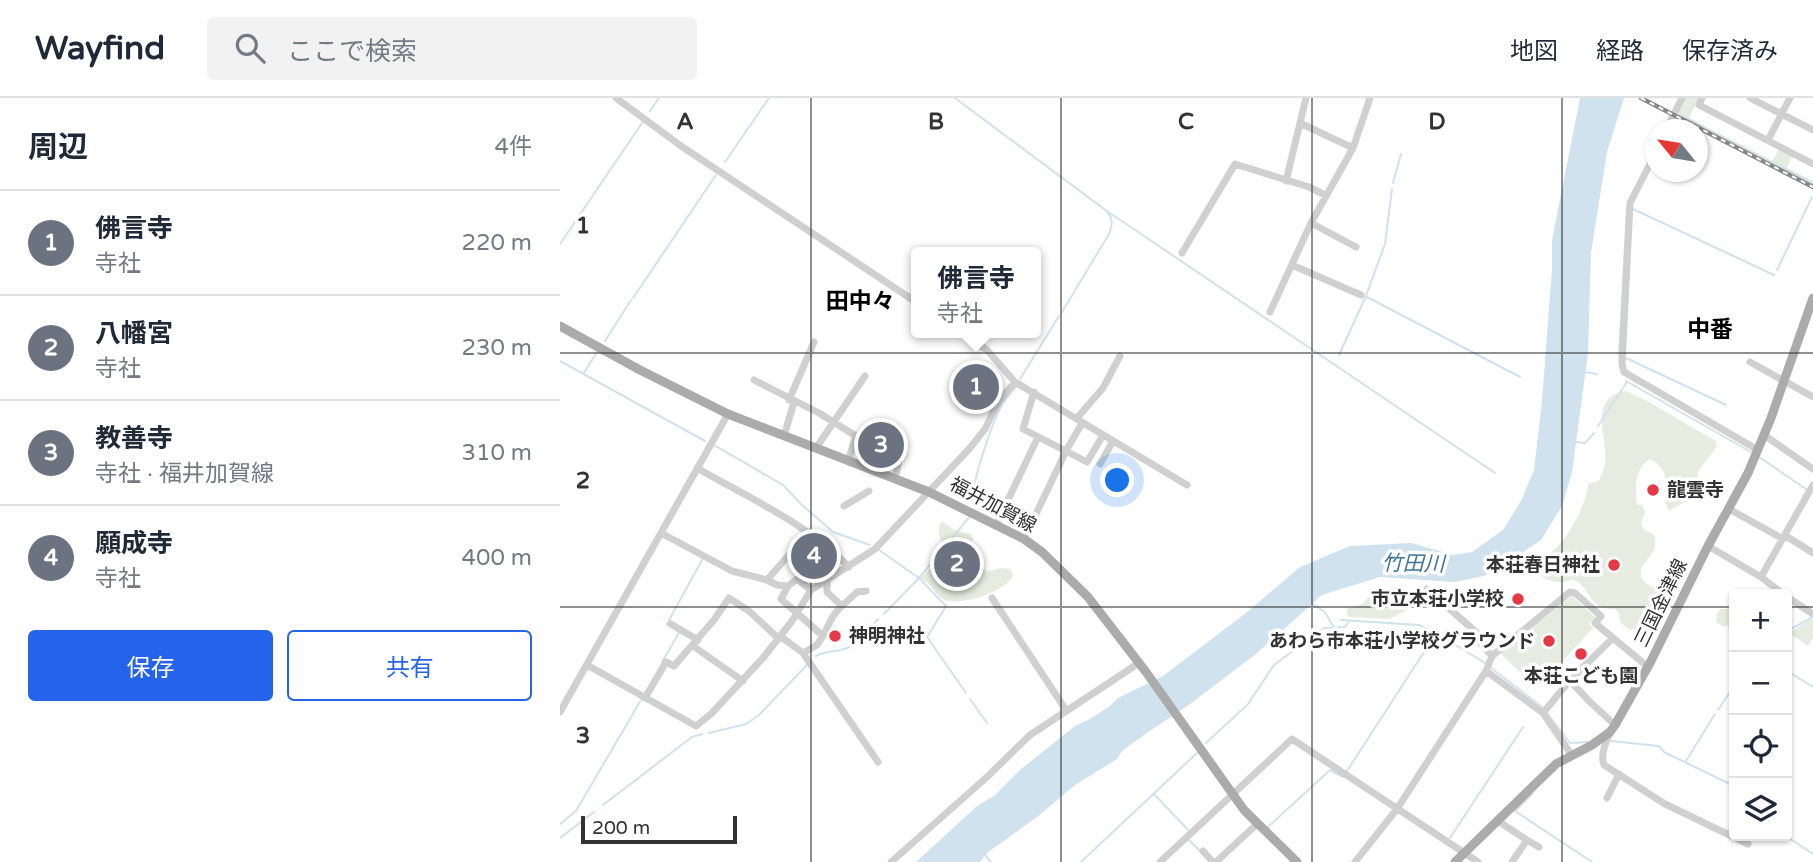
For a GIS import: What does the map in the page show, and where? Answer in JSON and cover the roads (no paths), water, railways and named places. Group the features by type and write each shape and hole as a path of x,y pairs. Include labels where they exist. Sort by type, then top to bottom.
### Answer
{"main road":[{"name":"三国金津線","path":"1455,862 1556,764 1592,745 1612,729 1648,667 1757,453 1812,300"},
{"name":"福井加賀線","path":"560,326 728,414 929,492 1024,539 1042,552 1088,597 1146,672 1232,794 1257,824 1297,862"}],"street":[{"path":"616,98 681,146 911,299"},
{"path":"1286,181 1306,98"},
{"path":"1270,312 1325,195 1353,148 1370,98"},
{"path":"1672,119 1682,98"},
{"path":"1702,98 1699,105 1813,164"},
{"path":"1750,98 1813,130"},
{"path":"1768,140 1790,98"},
{"path":"1300,123 1353,148"},
{"path":"1182,253 1235,164 1309,187 1325,195"},
{"path":"1645,174 1630,203 1622,364 1624,372 1757,453"},
{"path":"1311,223 1356,247"},
{"path":"1292,265 1361,295"},
{"path":"969,338 987,350 1014,382 1187,485"},
{"path":"784,436 791,401 814,342"},
{"path":"1024,539 1079,421 1103,388 1120,356"},
{"path":"1750,362 1813,397"},
{"path":"816,448 864,376"},
{"path":"754,380 819,413 856,436 848,461"},
{"path":"587,665 696,726 743,681 778,638 811,590 827,582 881,543 970,448 985,429 998,402 1014,382"},
{"path":"1034,392 1023,429 1087,462 1103,435"},
{"path":"560,712 728,414"},
{"path":"1764,435 1813,468"},
{"path":"996,525 1038,437"},
{"path":"1100,464 1113,441"},
{"path":"895,479 902,445"},
{"path":"697,468 809,532 832,549 849,567"},
{"path":"1761,577 1812,486"},
{"path":"844,506 869,491"},
{"path":"1729,509 1813,553"},
{"path":"767,580 809,532"},
{"path":"661,533 732,571 788,586"},
{"path":"1708,546 1776,589"},
{"path":"811,590 797,579 788,586 781,600 823,636"},
{"path":"827,582 827,592 842,606"},
{"path":"1427,589 1477,633 1478,639 1492,656"},
{"path":"803,653 817,645 829,625 831,615 857,592 866,591"},
{"path":"1355,862 1397,808 1486,671 1492,656 1570,592 1575,593 1601,616 1595,623 1648,667"},
{"path":"645,698 666,662 674,666 696,643 729,598 749,611 778,638 784,639 803,653 878,762"},
{"path":"992,598 1066,710"},
{"path":"1792,600 1813,614"},
{"path":"671,624 743,681"},
{"path":"1543,713 1570,680 1613,638"},
{"path":"891,862 1030,735 1139,663"},
{"path":"1557,667 1612,729 1604,749 1604,765 1665,804 1748,844"},
{"path":"1486,671 1543,713 1572,754"},
{"path":"1160,862 1292,739 1478,862"},
{"path":"1592,745 1604,749"},
{"path":"1607,798 1619,774"},
{"path":"1498,821 1539,847"},
{"path":"1203,851 1215,862 1257,824"},
{"path":"1512,862 1527,840"}],"water":[{"name":"竹田川","path":"1580,98 1624,98 1607,152 1591,253 1588,353 1572,472 1562,506 1541,540 1484,576 1455,582 1380,577 1322,595 1256,654 1122,751 1117,759 1075,785 987,853 980,862 916,862 977,806 994,796 1020,770 1075,726 1110,706 1118,698 1163,676 1246,613 1300,567 1350,546 1412,543 1453,555 1472,552 1503,530 1521,501 1534,470 1542,401 1552,240"}],"waterway":[{"path":"650,111 659,98"},
{"path":"725,162 769,98"},
{"path":"955,98 1104,209 1495,473"},
{"path":"1677,114 1813,183"},
{"path":"560,244 644,120"},
{"path":"1393,183 1401,154"},
{"path":"633,298 716,175"},
{"path":"1339,355 1366,296 1385,244 1392,189"},
{"path":"1777,270 1812,197"},
{"path":"1619,356 1627,208"},
{"path":"1633,209 1774,275"},
{"path":"1062,312 1109,234 1112,223 1107,212"},
{"path":"1367,297 1520,377"},
{"path":"605,341 631,300"},
{"path":"1020,379 1059,316"},
{"path":"584,373 597,352"},
{"path":"1626,358 1726,405"},
{"path":"560,361 705,441"},
{"path":"1584,372 1597,374"},
{"path":"1626,381 1751,452"},
{"path":"1598,426 1627,382"},
{"path":"973,503 978,469 994,424 1002,404 1016,387"},
{"path":"1576,442 1585,443 1594,433"},
{"path":"714,445 783,485 833,532 870,545"},
{"path":"1759,457 1806,489"},
{"path":"884,614 919,578 971,515"},
{"path":"879,550 919,578 946,606 927,637 966,693"},
{"path":"669,626 667,624 703,558"},
{"path":"1311,603 1325,612 1333,626"},
{"path":"1792,628 1811,618"},
{"path":"816,656 849,647 878,619"},
{"path":"1341,620 1419,625 1487,664"},
{"path":"1206,743 1248,704 1274,665 1324,628 1345,627 1349,621"},
{"path":"662,662 679,633 677,631"},
{"path":"1347,771 1435,635"},
{"path":"709,733 746,724 759,715 808,664"},
{"path":"1491,668 1542,707"},
{"path":"1792,674 1813,687"},
{"path":"1718,710 1729,694"},
{"path":"970,699 987,723"},
{"path":"560,824 576,811 641,700"},
{"path":"1548,714 1570,743 1588,742"},
{"path":"1686,761 1715,714"},
{"path":"1450,838 1523,727"},
{"path":"603,805 692,737 702,734"},
{"path":"1611,741 1659,746 1664,752 1729,784"},
{"path":"1081,862 1197,753"},
{"path":"1268,827 1330,770 1343,777"},
{"path":"1154,794 1188,830"},
{"path":"1532,794 1515,811 1592,862"},
{"path":"560,838 594,812"},
{"path":"1189,840 1200,851"},
{"path":"1792,840 1813,854"},
{"path":"985,855 991,862"}],"railway":[{"path":"1641,98 1813,187"}],"place":[{"name":"佛言寺","path":"976,387"},
{"name":"教善寺","path":"881,445"},
{"name":"龍雲寺","path":"1653,490"},
{"name":"願成寺","path":"814,556"},
{"name":"八幡宮","path":"957,564"},
{"name":"本荘春日神社","path":"1614,565"},
{"name":"市立本荘小学校","path":"1518,599"},
{"name":"神明神社","path":"835,636"},
{"name":"あわら市本荘小学校グラウンド","path":"1549,641"},
{"name":"本荘こども園","path":"1581,654"}],"district":[{"name":"田中々","path":"860,302"},
{"name":"中番","path":"1710,330"}]}
